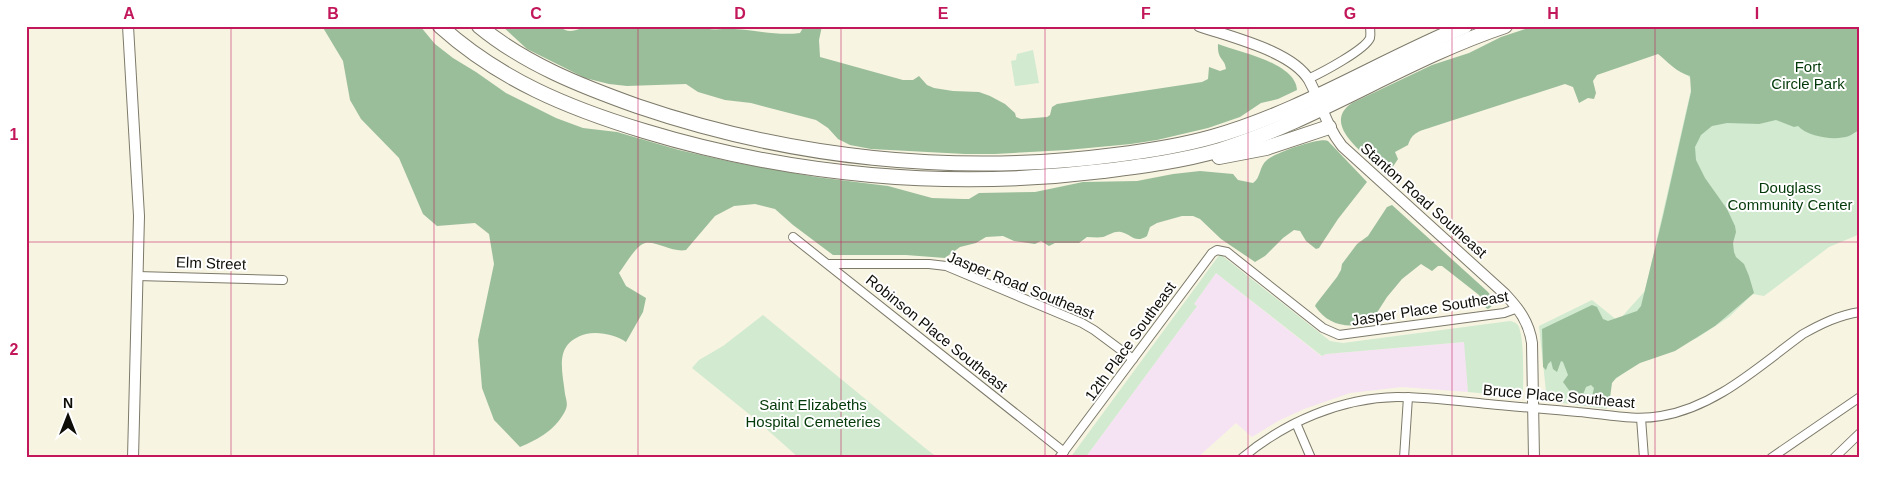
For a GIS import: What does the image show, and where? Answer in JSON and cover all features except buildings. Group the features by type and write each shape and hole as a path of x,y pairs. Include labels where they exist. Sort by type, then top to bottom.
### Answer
{"highway":[{"path":"440,26 473,54 498,71 529,88 577,108 670,139 719,151 773,162 872,175 970,179 1061,176 1244,153 1276,145 1329,127"},
{"path":"479,26 513,51 549,70 598,92 654,112 771,142 823,151 893,160 964,163 1031,162 1100,157 1197,141 1269,117 1465,26"},
{"path":"1171,161 1217,151 1284,126 1454,46 1505,26"}],"street":[{"path":"128,26 138,191 133,458"},
{"name":"Stanton Road Southeast","path":"1199,26 1281,56 1297,66 1308,79 1329,127 1348,152 1505,294 1518,308 1526,321 1531,335 1534,458"},
{"path":"1308,79 1341,62 1367,42 1370,36 1370,27"},
{"name":"Robinson Place Southeast","path":"793,237 829,264 1062,455"},
{"name":"12th Place Southeast","path":"1062,455 1212,253 1220,249 1227,252"},
{"name":"Jasper Place Southeast","path":"1227,252 1330,333 1346,335 1504,313 1518,308"},
{"name":"Jasper Road Southeast","path":"829,264 929,264 946,266 1082,323 1133,359"},
{"name":"Elm Street","path":"137,276 283,280"},
{"name":"Bruce Place Southeast","path":"1242,458 1266,439 1296,423 1333,409 1384,398 1408,397 1642,418 1660,416 1696,407 1716,397 1803,334 1827,322 1860,312"},
{"path":"1404,458 1408,397"},
{"path":"1771,458 1860,397"},
{"path":"1642,418 1644,458"},
{"path":"1296,423 1311,458"},
{"path":"1834,458 1860,433"}],"shaded area":[{"path":"1216,273 1321,356 1326,354 1465,342 1468,392 1402,387 1350,393 1304,409 1278,421 1252,437 1236,423 1197,458 1085,458 1197,306 1194,304"}],"green space":[{"path":"322,26 420,26 435,44 506,93 556,118 583,128 617,132 679,150 732,162 816,177 888,186 932,198 969,199 979,193 1035,192 1083,182 1137,181 1200,171 1233,174 1238,180 1253,183 1256,181 1267,160 1298,146 1323,140 1328,141 1367,182 1338,219 1319,248 1316,249 1306,241 1300,231 1294,230 1265,256 1255,262 1221,239 1200,219 1193,216 1182,216 1157,223 1150,227 1147,236 1139,239 1118,232 1103,237 1087,237 1079,243 1055,243 1049,246 1041,241 1035,244 1014,241 1003,236 986,237 976,243 960,247 945,258 906,255 833,255 775,209 755,204 734,206 715,216 686,250 645,243 635,251 619,273 626,286 646,298 643,312 626,342 602,333 596,333 576,338 569,344 562,358 566,409 552,428 520,447 494,420 482,388 478,340 494,264 489,234 475,223 437,226 423,214 399,158 361,119 350,100 343,61"},
{"path":"502,26 559,26 562,29 572,31 585,26 700,26 712,29 734,29 784,34 800,33 804,26 822,26 819,40 820,57 903,80 913,80 919,76 927,85 934,88 979,92 1005,104 1015,113 1016,117 1021,119 1047,117 1050,115 1052,107 1057,104 1202,82 1208,79 1209,67 1220,71 1226,69 1219,53 1218,44 1252,55 1277,66 1294,81 1297,90 1278,99 1261,103 1240,117 1208,128 1131,144 995,154 871,149 850,145 838,139 828,128 816,120 751,103 725,100 698,92 686,84 627,86 585,78 527,49"},
{"name":"Fort Circle Park","path":"1534,26 1860,26 1860,130 1849,136 1829,138 1808,133 1798,126 1794,127 1776,120 1759,124 1727,123 1712,126 1701,135 1695,147 1696,160 1705,178 1727,209 1735,226 1734,252 1736,257 1744,264 1754,293 1715,326 1675,351 1640,363 1616,378 1612,383 1609,405 1601,404 1596,406 1592,402 1594,388 1591,385 1586,387 1582,397 1577,397 1572,401 1570,398 1571,393 1563,382 1568,375 1563,362 1561,361 1557,372 1553,369 1551,361 1546,370 1543,367 1542,329 1592,305 1597,307 1603,319 1608,321 1637,311 1641,306 1691,92 1690,76 1676,69 1658,54 1597,75 1593,81 1596,93 1594,99 1588,98 1579,103 1573,87 1565,84 1424,130 1414,135 1408,145 1395,152 1398,159 1392,168 1392,176 1390,177 1356,147 1342,125 1341,117 1344,110 1352,103 1432,65 1469,53 1501,37"},
{"name":"Fort Circle Park","path":"1593,26 1860,26 1860,234 1829,247 1764,296 1753,294 1729,317 1697,338 1634,365 1608,385 1607,409 1547,401 1539,326 1592,300 1618,321 1645,291 1693,81 1660,49"},
{"path":"1033,50 1039,83 1015,86 1011,61 1016,60 1017,54"},
{"path":"1392,205 1487,291 1493,300 1491,307 1486,308 1479,295 1442,266 1438,266 1432,271 1421,264 1402,279 1387,297 1371,322 1355,325 1340,324 1333,322 1320,313 1315,306 1337,277 1342,264 1357,244 1368,236 1387,207"},
{"path":"1220,254 1330,341 1343,343 1510,321 1515,322 1520,329 1521,337 1523,395 1522,397 1468,392 1464,342 1326,354 1322,356 1216,273 1194,304 1197,306 1085,458 1070,458"},
{"name":"Saint Elizabeths Hospital Cemeteries","path":"763,315 938,458 799,458 754,418 692,368 699,360 723,346"}],"park label":[{"name":"Douglass Community Center","path":"1790,196"}]}
